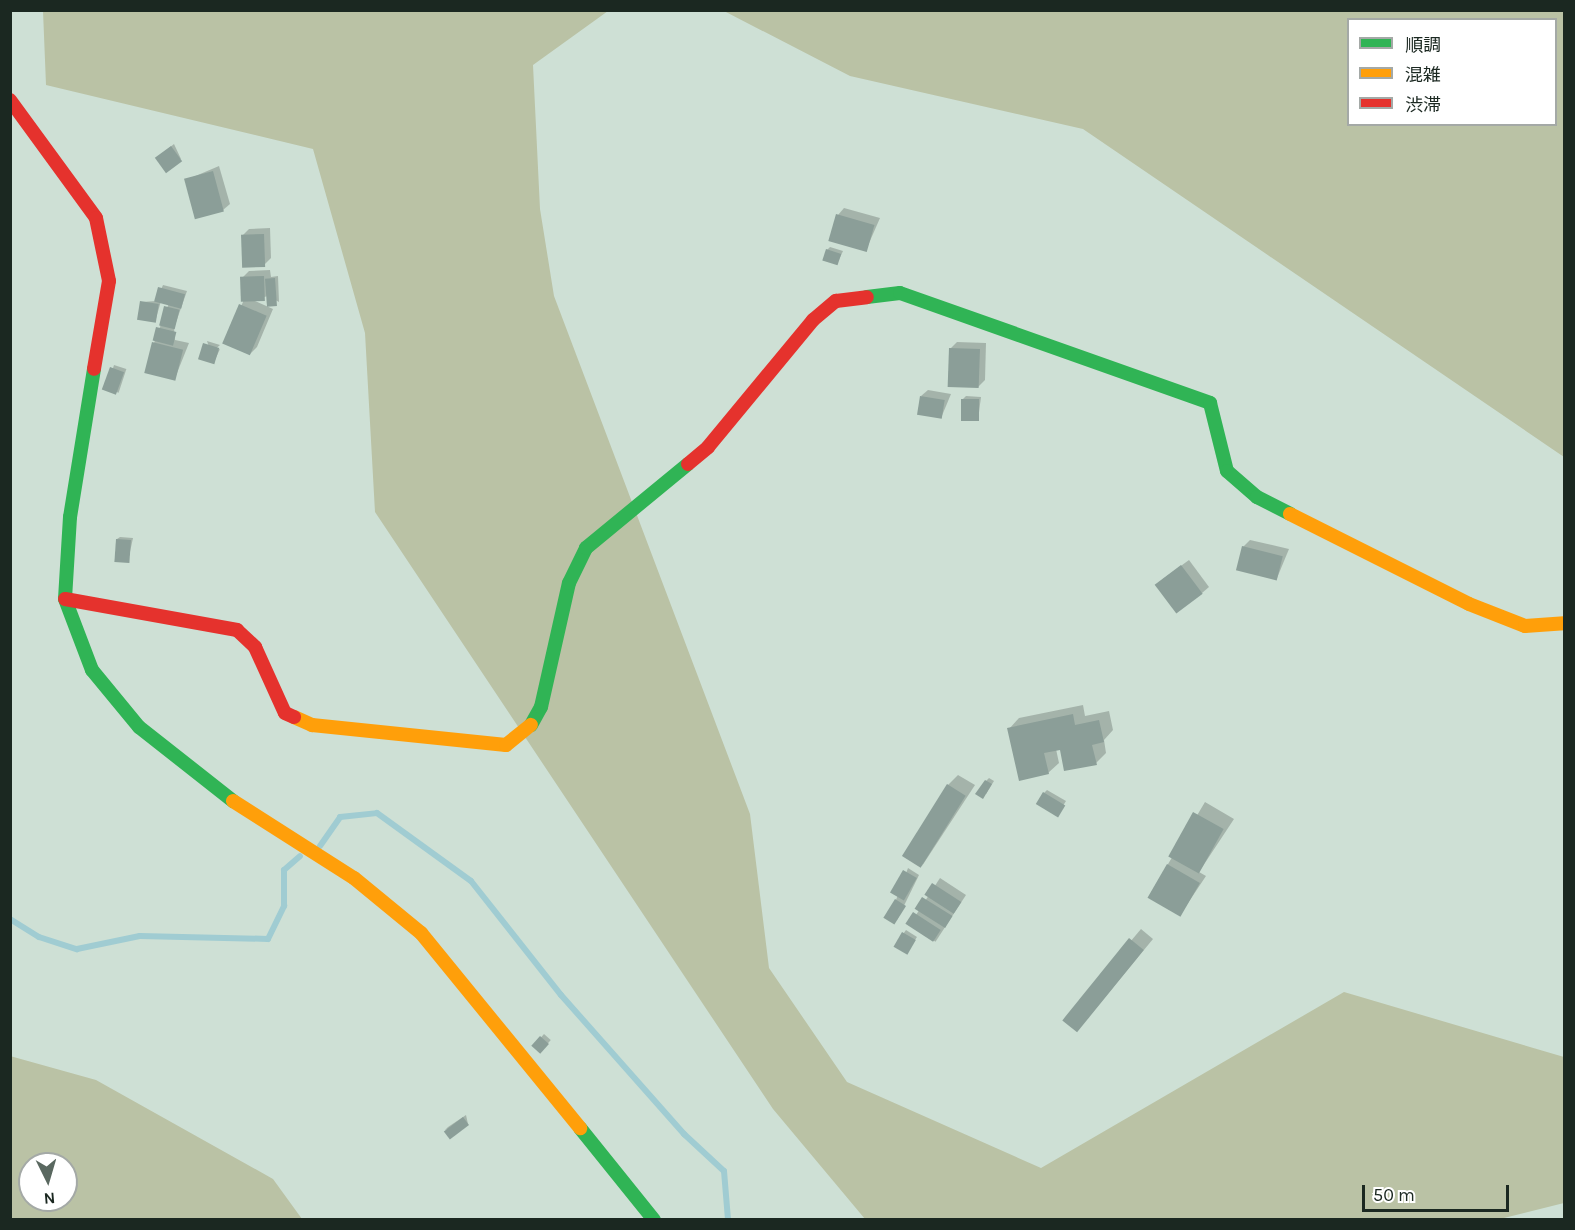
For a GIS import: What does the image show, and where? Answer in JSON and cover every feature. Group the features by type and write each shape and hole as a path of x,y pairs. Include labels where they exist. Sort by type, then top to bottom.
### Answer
{"street":[{"path":"10,100 96,218 109,281 70,517 65,599 92,670 139,727 229,799 354,878 421,933 654,1220"},
{"path":"65,599 237,630 255,647 285,713 312,725 506,745 528,730 541,707 569,583 586,548 708,447 813,320 836,301 900,293 1198,397 1210,403 1227,471 1257,497 1480,608 1525,626 1564,623"}],"green space":[{"path":"43,11 608,11 533,65 540,209 554,296 750,814 769,968 847,1082 1041,1168 1344,992 1564,1057 1564,1203 1496,1220 865,1219 773,1109 375,512 365,333 313,149 46,85"},
{"path":"724,11 1564,11 1564,457 1083,129 850,76"},
{"path":"10,1056 96,1080 273,1179 302,1219 11,1219"}],"building":[{"path":"171,146 182,161 166,173 155,158"},
{"path":"213,171 224,212 195,219 184,179"},
{"path":"836,214 874,225 867,252 828,241"},
{"path":"264,234 265,267 242,268 241,235"},
{"path":"826,249 841,254 838,265 822,260"},
{"path":"264,276 265,301 241,302 240,277"},
{"path":"275,278 277,306 267,307 265,279"},
{"path":"158,287 185,294 181,309 154,301"},
{"path":"140,301 159,304 156,323 137,320"},
{"path":"239,304 267,316 250,355 222,344"},
{"path":"164,306 180,310 175,329 159,325"},
{"path":"156,327 176,332 173,346 153,341"},
{"path":"152,342 183,350 175,381 144,373"},
{"path":"203,343 219,348 214,364 198,359"},
{"path":"949,348 980,349 979,388 948,387"},
{"path":"110,367 124,372 116,395 102,390"},
{"path":"920,396 945,400 942,419 917,415"},
{"path":"961,399 979,399 979,421 961,421"},
{"path":"116,539 131,540 129,563 114,562"},
{"path":"1242,546 1283,556 1277,580 1236,570"},
{"path":"1181,565 1203,594 1176,614 1155,585"},
{"path":"1073,714 1075,725 1099,720 1104,742 1092,745 1097,765 1064,771 1060,750 1044,753 1049,774 1019,781 1007,728"},
{"path":"985,780 992,784 983,799 975,794"},
{"path":"947,784 966,796 921,868 902,856"},
{"path":"1043,792 1065,805 1058,817 1036,804"},
{"path":"1193,812 1224,829 1199,874 1168,857"},
{"path":"1167,864 1200,883 1180,917 1148,898"},
{"path":"903,870 917,878 904,901 890,893"},
{"path":"932,883 961,902 954,914 924,895"},
{"path":"922,897 953,916 945,928 915,909"},
{"path":"895,899 906,906 894,925 883,918"},
{"path":"913,912 941,930 933,942 905,924"},
{"path":"902,932 916,940 907,955 894,947"},
{"path":"1129,938 1144,950 1077,1032 1062,1020"},
{"path":"540,1036 549,1044 540,1054 531,1046"},
{"path":"463,1117 469,1125 450,1139 444,1131"}],"waterway":[{"path":"320,846 340,817 377,813 471,881 561,995 684,1134 724,1171 728,1220"},
{"path":"10,919 39,937 77,949 140,936 268,939 284,906 284,870 300,856"}],"traffic: fast":[{"path":"867,297 900,293 1210,403 1227,471 1257,497 1290,514"},
{"path":"94,369 70,517 65,599 92,670 139,727 233,801"},
{"path":"531,725 541,707 569,583 586,548 688,464"},
{"path":"580,1128 654,1220"}],"traffic: slow":[{"path":"1290,514 1469,604 1525,626 1564,623"},
{"path":"294,717 312,725 506,745 531,725"},
{"path":"233,801 354,878 421,933 580,1128"}],"traffic: jam":[{"path":"10,100 96,218 109,281 94,369"},
{"path":"688,464 708,447 813,320 836,301 867,297"},
{"path":"65,599 237,630 255,647 285,713 294,717"}]}
